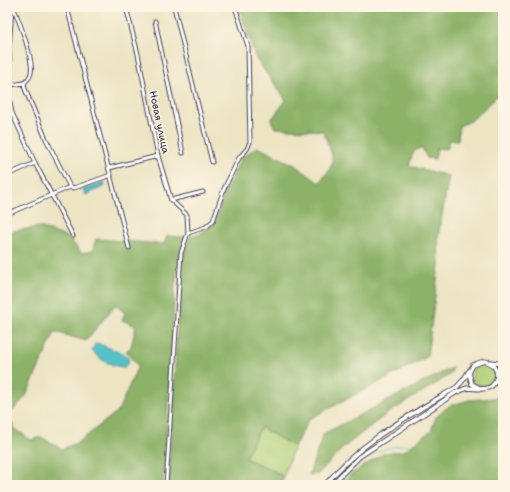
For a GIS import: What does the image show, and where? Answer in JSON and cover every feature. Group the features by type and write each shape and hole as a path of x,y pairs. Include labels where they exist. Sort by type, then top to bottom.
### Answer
{"street":[{"path":"10,85 24,83 31,76 32,67 19,19 12,7"},
{"path":"12,7 9,49 10,85 8,98 12,113 35,164 73,236"},
{"path":"67,7 129,248"},
{"name":"Новая улица","path":"126,7 138,54 158,156 171,200"},
{"path":"174,7 212,162"},
{"path":"188,233 206,226 213,221 224,189 241,153 247,149 250,142 248,46 235,7"},
{"path":"154,21 183,153"},
{"path":"24,83 46,139 70,187"},
{"path":"109,168 158,156"},
{"path":"7,175 35,164"},
{"path":"7,214 70,187 74,188 111,175"},
{"path":"171,200 203,192"},
{"path":"166,485 178,282 181,253 188,233 187,215 171,200"},
{"path":"325,485 343,464 361,449 457,386 477,362 486,361 503,364"},
{"path":"486,361 495,368 497,375 495,382"},
{"path":"424,408 468,388 489,388 495,382 503,369"},
{"path":"469,371 469,378 472,384 482,389"},
{"path":"331,485 359,457 455,393"}],"green space":[{"path":"239,7 503,7 503,90 471,121 459,126 458,141 450,140 447,149 437,148 435,159 427,158 422,148 416,150 409,166 449,176 438,238 439,265 427,357 309,419 294,447 261,427 245,458 274,471 283,477 281,485 168,485 180,282 183,252 191,235 198,235 213,225 226,190 241,158 257,147 295,165 319,183 332,163 331,153 323,131 275,128 271,120 286,100 256,59"},
{"path":"40,227 69,238 81,253 92,251 96,239 164,244 167,236 184,237 175,285 163,485 7,485 7,232","holes":["115,305 125,313 122,320 136,326 131,347 126,351 138,366 118,411 79,442 62,449 41,437 31,440 14,428 9,415 26,396 55,332 86,341"]},
{"path":"483,364 491,367 494,375 491,383 483,386 475,383 472,375 475,367"},
{"path":"453,367 451,374 385,415 343,448 318,474 309,475 323,434"},
{"path":"503,394 503,485 341,485 350,475 384,453 404,451 431,431 436,417 449,406 469,400 494,398"},
{"path":"261,427 294,447 283,477 274,471 245,458"}],"water":[{"path":"104,182 105,186 86,195 83,190 85,189"},
{"path":"96,343 127,356 129,363 125,367 121,367 102,360 92,350"}],"waterway":[{"path":"337,485 352,469 369,457 388,448 409,445"}]}
